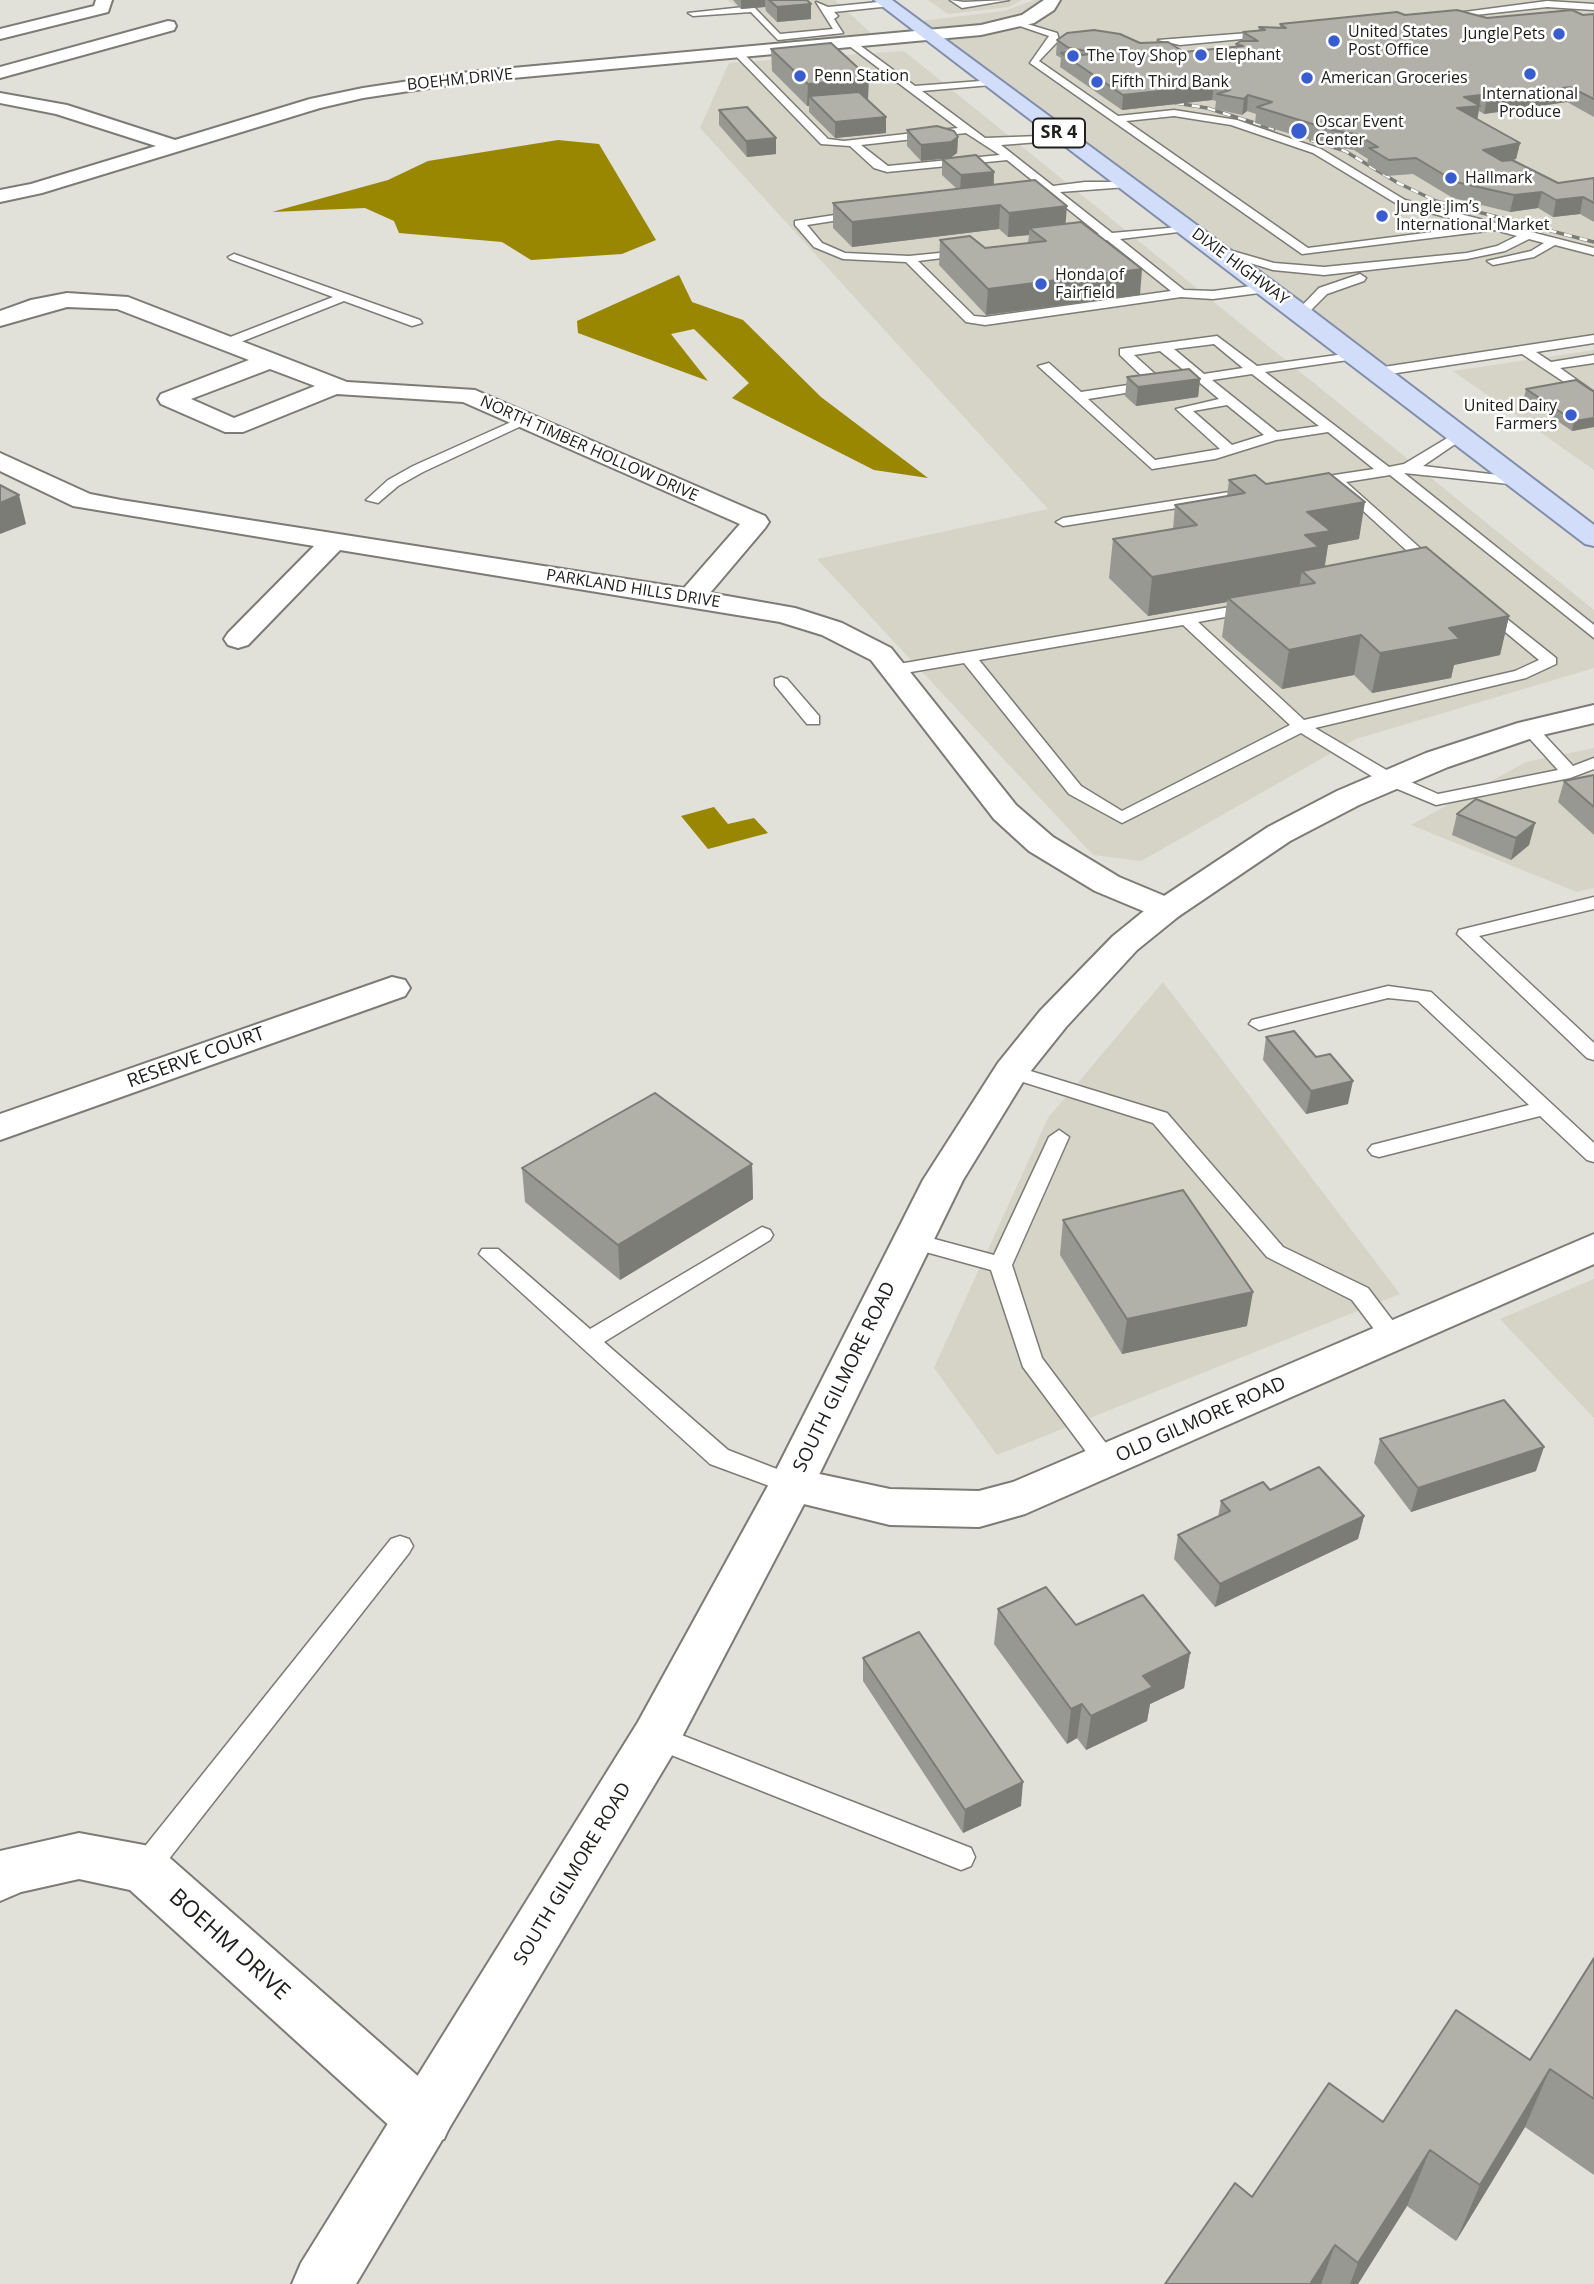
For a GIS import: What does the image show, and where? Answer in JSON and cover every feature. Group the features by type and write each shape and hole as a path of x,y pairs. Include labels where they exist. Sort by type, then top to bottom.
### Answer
{"main road":[{"name":"DIXIE HIGHWAY","path":"886,2 1301,313 1519,481 1589,529"}],"street":[{"path":"0,34 102,9 104,0"},
{"name":"BOEHM DRIVE","path":"0,196 316,103 407,85 738,53 783,43 851,43 933,36 1017,22 1048,8 1052,0"},
{"path":"0,73 168,26"},
{"path":"0,100 60,109 175,146"},
{"path":"0,100 146,155"},
{"name":"NORTH TIMBER HOLLOW DRIVE","path":"0,319 38,305 99,299 120,302 337,386 467,395 756,522 690,599"},
{"path":"269,361 170,399 234,427 337,386"},
{"name":"PARKLAND HILLS DRIVE","path":"0,461 82,500 332,543 785,614 832,629 881,654 1005,812 1041,844 1107,884 1167,909"},
{"path":"238,639 332,543"},
{"name":"SOUTH GILMORE ROAD","path":"323,2284 656,1737 791,1485 950,1168 1011,1071 1088,979 1167,909 1279,834 1389,779 1437,760 1529,729 1594,714"},
{"name":"RESERVE COURT","path":"0,1128 392,988"},
{"name":"OLD GILMORE ROAD","path":"791,1485 890,1507 937,1510 979,1508 1025,1496 1594,1248"},
{"path":"3,1868 79,1856 144,1869"},
{"name":"BOEHM DRIVE","path":"144,1869 425,2119"}],"lane":[{"path":"954,0 962,5 1005,0"},
{"path":"693,13 753,9 783,43 840,31 829,19 832,16 817,2"},
{"path":"826,10 886,2"},
{"path":"1429,17 1565,2 1594,7"},
{"path":"1017,22 1054,35 1054,40 1033,61 1306,252 1493,228"},
{"path":"1163,40 1180,42 1286,31"},
{"path":"851,43 981,140 992,143 1064,137"},
{"path":"738,53 825,142 852,143 968,130"},
{"path":"915,89 991,82"},
{"path":"1116,119 1174,113 1225,120 1317,151 1401,202 1594,252"},
{"path":"852,143 878,166 887,169 1008,156"},
{"path":"992,143 1049,193 1111,237 1181,293"},
{"path":"1049,193 1070,188 1127,184"},
{"path":"869,213 799,223 818,245 843,256 909,259 977,250"},
{"path":"1057,242 1187,228"},
{"path":"1215,249 1273,266 1324,271 1467,256 1501,249 1525,236"},
{"path":"1301,313 1323,291 1342,282 1513,258 1534,254 1553,242"},
{"path":"234,257 416,323"},
{"path":"909,259 970,319 985,321 1181,293 1213,295 1267,288"},
{"path":"223,344 344,296"},
{"path":"1377,372 1594,339"},
{"path":"1169,383 1124,352 1217,340 1331,428 1396,470 1594,634"},
{"path":"1163,346 1274,436"},
{"path":"1525,350 1594,398"},
{"path":"1077,397 1355,355"},
{"path":"1549,366 1594,359"},
{"path":"1044,366 1152,465 1230,450 1274,436 1331,428"},
{"path":"1229,401 1183,409 1230,450"},
{"path":"373,500 393,483 418,469 525,421"},
{"path":"1295,485 1396,470 1433,455 1459,435"},
{"path":"1396,470 1519,481"},
{"path":"1336,479 1440,572 1409,574"},
{"path":"1063,522 1268,490"},
{"path":"968,657 1075,790 1122,818 1300,726 1520,675 1550,661 1477,602"},
{"path":"893,670 1268,605"},
{"path":"1186,619 1300,726 1389,779 1436,800 1570,774 1594,763"},
{"path":"781,682 813,719"},
{"path":"1529,729 1570,774"},
{"path":"1594,903 1466,934 1594,1054"},
{"path":"1259,1024 1388,992 1424,996 1594,1155"},
{"path":"1011,1071 1160,1118 1275,1252 1360,1294 1391,1335"},
{"path":"1378,1150 1544,1108"},
{"path":"1059,1137 1001,1265 1031,1361 1108,1462"},
{"path":"588,1342 762,1235"},
{"path":"912,1241 1001,1265"},
{"path":"490,1254 719,1457 791,1485"},
{"path":"144,1869 400,1546"},
{"path":"656,1737 961,1857"}],"shaded area":[{"path":"727,0 835,0 873,35 794,44"},
{"path":"928,0 1022,0 1009,7 948,14"},
{"name":"Jungle Jim’s International Market","path":"1034,0 1594,0 1594,339 1377,372 913,22 1004,11"},
{"path":"904,51 1594,610 1594,668 1356,739 1141,861 1093,855 817,559 1048,509 700,128 729,63"},
{"path":"558,140 599,144 656,240 622,254 531,260 502,242 399,233 394,221 365,208 272,212 388,180 428,161"},
{"path":"679,275 692,302 743,320 821,397 928,478 874,470 732,398 749,383 694,329 671,334 708,381 578,333 577,321"},
{"path":"1594,350 1594,470 1453,371"},
{"path":"1594,748 1594,888 1577,892 1411,825 1526,762"},
{"path":"714,807 728,824 754,818 768,833 708,849 681,816"},
{"path":"1163,982 1400,1294 997,1455 934,1368 1048,1118"},
{"path":"1594,1279 1594,1418 1500,1319"}],"building":[{"path":"769,0 807,0 811,4 777,7"},
{"name":"Jungle Jim’s International Market","path":"1457,10 1487,18 1572,10 1583,15 1594,14 1594,99 1570,87 1487,98 1481,95 1464,97 1480,106 1457,108 1520,143 1483,150 1502,161 1512,160 1558,183 1594,178 1594,203 1583,197 1556,200 1542,192 1514,195 1456,182 1416,158 1389,160 1369,148 1378,147 1356,134 1332,130 1257,107 1272,102 1248,95 1244,99 1217,94 1230,90 1214,85 1123,95 1061,53 1099,53 1069,48 1057,40 1067,33 1094,30 1120,34 1140,43 1168,42 1184,52 1243,46 1236,44 1241,41 1258,41 1243,32 1265,30 1259,27 1286,28 1280,24 1397,12 1405,15"},
{"path":"831,43 869,78 808,84 771,49"},
{"path":"859,92 886,117 835,122 809,96"},
{"path":"747,107 776,138 746,141 719,110"},
{"path":"937,126 954,131 958,137 951,142 921,145 907,130"},
{"path":"976,155 994,172 961,175 942,159"},
{"path":"1035,180 1067,206 1009,213 1000,205 852,222 833,203"},
{"path":"1081,222 1142,269 988,289 940,240 970,236 985,248 1046,241 1029,228"},
{"path":"1189,369 1200,379 1138,387 1127,377"},
{"name":"United Dairy Farmers","path":"1576,380 1594,392 1594,418 1574,421 1526,389"},
{"path":"1329,473 1365,502 1307,512 1331,531 1305,535 1319,547 1152,577 1113,539 1197,525 1175,505 1245,493 1229,480 1255,475 1266,484"},
{"path":"0,485 19,495 0,503"},
{"path":"1426,547 1509,616 1449,628 1460,639 1380,653 1361,635 1289,650 1228,598 1315,583 1302,571"},
{"path":"1594,775 1594,807 1564,781"},
{"path":"1476,799 1535,823 1516,838 1457,814"},
{"path":"1294,1031 1316,1057 1330,1054 1353,1081 1311,1091 1266,1037"},
{"path":"655,1093 752,1164 618,1245 522,1168"},
{"path":"1183,1190 1253,1292 1127,1319 1063,1220"},
{"path":"1504,1400 1544,1447 1418,1488 1380,1439"},
{"path":"1319,1467 1364,1516 1220,1584 1178,1535 1230,1511 1221,1501 1263,1482 1270,1490"},
{"path":"1046,1587 1076,1625 1143,1595 1190,1653 1143,1676 1153,1687 1091,1716 1082,1704 1071,1709 998,1609"},
{"path":"919,1632 1023,1782 965,1810 863,1658"},
{"path":"1594,1958 1594,2099 1550,2069 1480,2185 1430,2150 1358,2263 1335,2245 1310,2284 1165,2284 1235,2183 1252,2197 1329,2083 1383,2122 1456,2010 1530,2060"}],"railway":[{"path":"1176,103 1207,108 1274,129"},
{"path":"1311,140 1345,151 1398,183 1436,201 1594,242"}],"place":[{"name":"Jungle Pets","path":"1559,34"},
{"name":"United States Post Office","path":"1334,41"},
{"name":"Elephant","path":"1201,55"},
{"name":"The Toy Shop","path":"1073,56"},
{"name":"International Produce","path":"1530,74"},
{"name":"Penn Station","path":"800,76"},
{"name":"American Groceries","path":"1307,78"},
{"name":"Fifth Third Bank","path":"1097,82"},
{"name":"Oscar Event Center","path":"1299,131"},
{"name":"Hallmark","path":"1451,178"},
{"name":"Jungle Jim’s International Market","path":"1382,216"},
{"name":"Honda of Fairfield","path":"1041,284"},
{"name":"United Dairy Farmers","path":"1571,415"}]}
